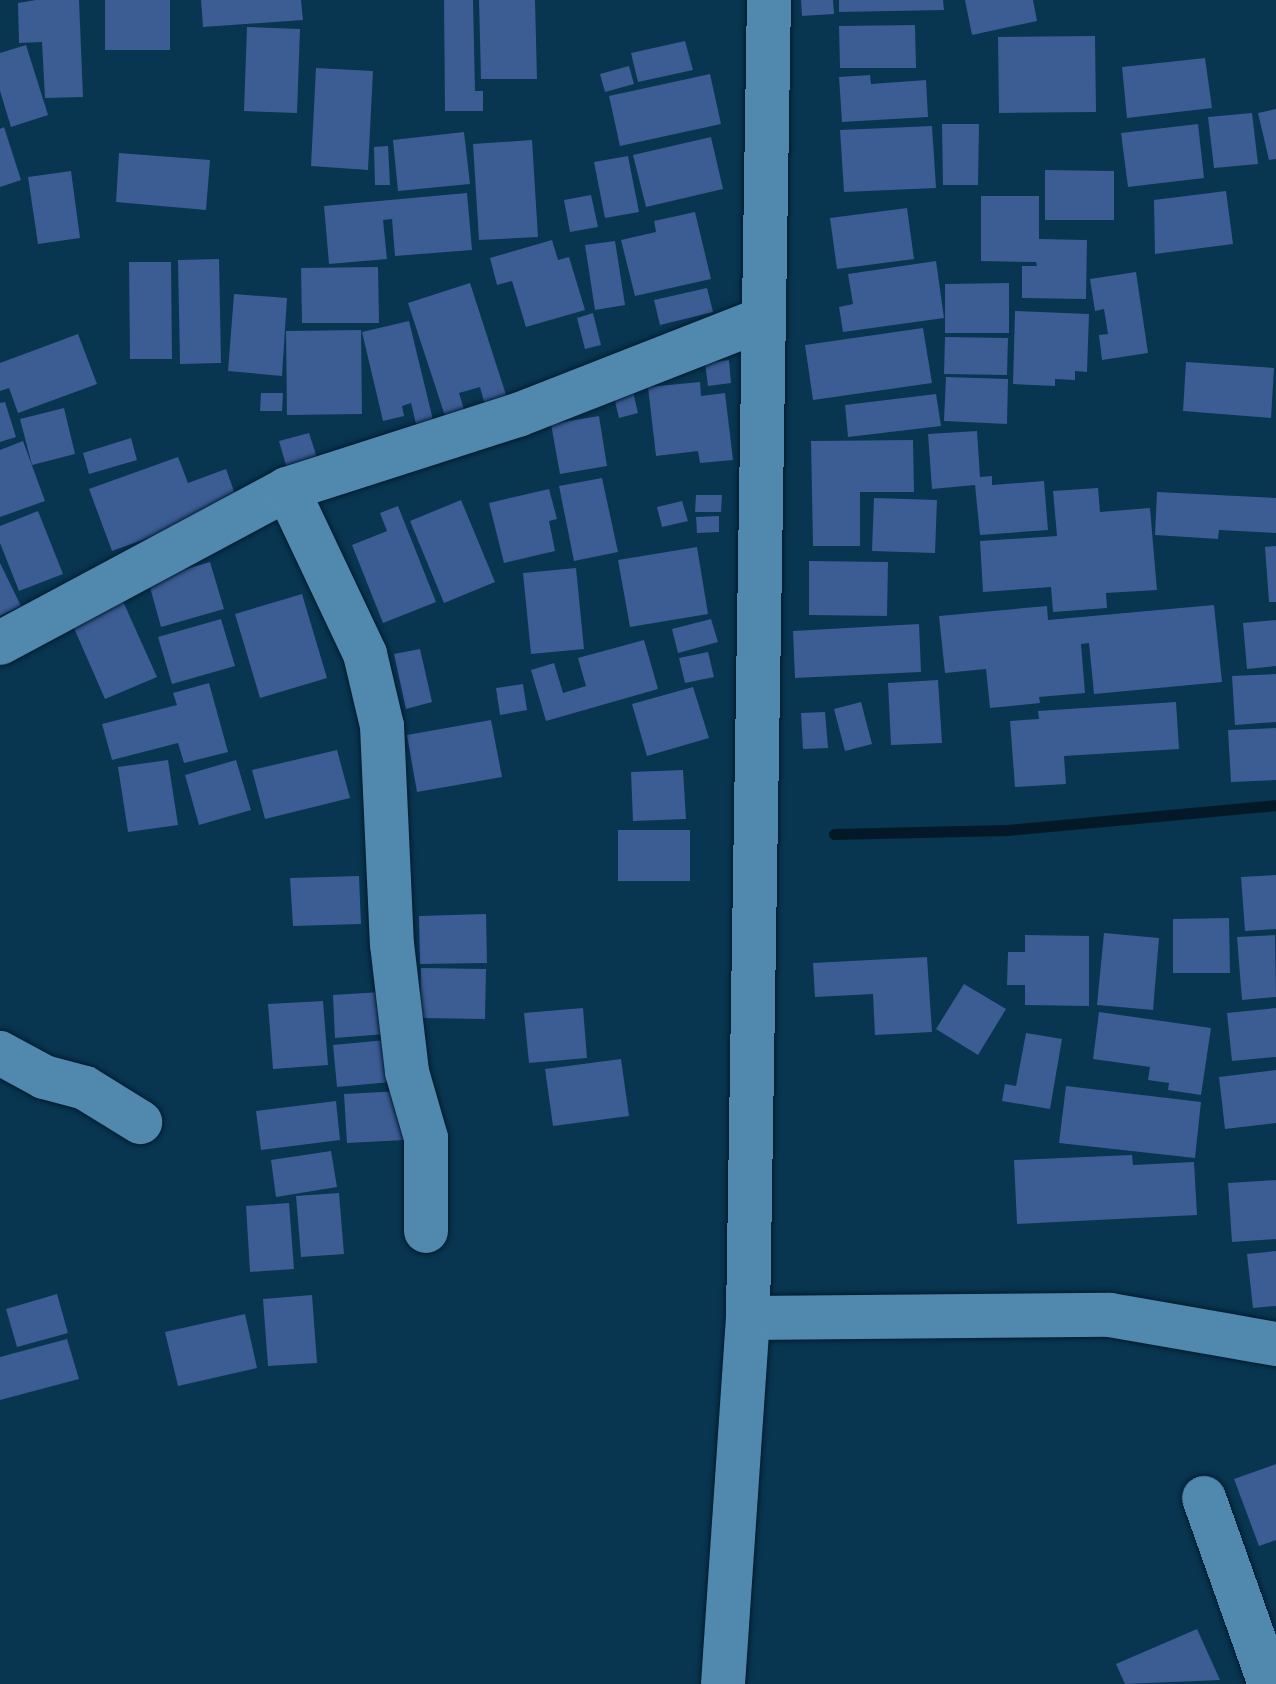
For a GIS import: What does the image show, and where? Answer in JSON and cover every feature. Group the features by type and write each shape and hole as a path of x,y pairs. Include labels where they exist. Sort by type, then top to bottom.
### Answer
{"street":[{"path":"723,1684 748,1318 769,0"},
{"path":"0,643 287,489 518,415 763,319"},
{"path":"287,489 365,654 382,726 392,944 407,1072 426,1138 426,1231"},
{"path":"0,1053 44,1077 85,1088 140,1122"},
{"path":"748,1318 1110,1315 1276,1344"},
{"path":"1204,1498 1270,1684"}],"building":[{"path":"79,0 83,97 45,98 42,42 19,43 18,3"},
{"path":"105,0 170,0 170,50 105,50"},
{"path":"201,0 301,0 303,20 203,27"},
{"path":"444,0 473,0 475,91 483,91 483,111 445,111"},
{"path":"479,0 535,0 537,79 481,79"},
{"path":"801,0 833,0 834,14 802,16"},
{"path":"839,0 943,0 944,10 839,12"},
{"path":"965,0 1033,0 1037,21 972,35"},
{"path":"915,25 916,68 840,68 839,26"},
{"path":"247,27 300,29 297,113 244,111"},
{"path":"1095,36 1096,112 999,113 998,37"},
{"path":"685,41 693,70 638,82 631,53"},
{"path":"26,45 48,115 11,127 0,91 0,53"},
{"path":"1205,58 1212,108 1127,118 1122,67"},
{"path":"629,66 634,84 605,92 600,74"},
{"path":"316,68 373,71 368,170 311,166"},
{"path":"710,74 721,124 620,146 609,96"},
{"path":"870,75 871,84 926,80 928,117 842,122 839,77"},
{"path":"1276,109 1276,159 1269,160 1258,113"},
{"path":"1252,113 1258,164 1214,168 1208,117"},
{"path":"942,124 979,124 978,185 943,185"},
{"path":"1198,124 1204,178 1128,187 1121,133"},
{"path":"932,126 936,188 844,192 840,130"},
{"path":"4,127 21,180 0,187 0,129"},
{"path":"464,132 470,184 398,191 393,140"},
{"path":"711,137 723,189 646,207 633,155"},
{"path":"532,140 538,237 479,240 473,144"},
{"path":"388,146 390,185 375,185 374,147"},
{"path":"119,153 210,160 206,210 116,202"},
{"path":"628,156 639,212 605,218 594,162"},
{"path":"1045,170 1114,171 1114,220 1045,220"},
{"path":"71,171 80,238 38,244 28,177"},
{"path":"1226,191 1233,244 1155,254 1154,200"},
{"path":"467,193 472,250 395,256 392,219 383,220 387,259 329,264 324,206"},
{"path":"591,195 598,227 570,232 564,200"},
{"path":"981,196 1039,196 1039,239 1087,240 1086,299 1022,298 1022,266 1037,266 1036,262 981,261"},
{"path":"907,208 914,259 837,269 830,218"},
{"path":"695,212 711,279 635,296 621,240 656,232 654,221"},
{"path":"552,240 558,260 569,257 585,310 526,327 512,281 497,285 490,258"},
{"path":"615,241 625,305 595,310 585,245"},
{"path":"219,259 221,363 180,364 178,260"},
{"path":"936,261 944,318 843,332 839,307 853,304 848,274"},
{"path":"129,262 171,262 172,359 130,359"},
{"path":"378,267 379,323 302,323 301,268"},
{"path":"1136,272 1148,353 1102,360 1099,335 1108,334 1104,309 1095,311 1090,279"},
{"path":"470,283 507,398 485,405 480,387 459,393 465,413 446,419 408,303"},
{"path":"1009,283 1009,333 945,333 945,284"},
{"path":"707,288 713,312 660,325 654,300"},
{"path":"234,294 287,298 282,376 228,371"},
{"path":"1015,311 1089,314 1087,372 1075,371 1075,380 1055,379 1055,386 1013,384"},
{"path":"593,313 601,345 585,349 577,318"},
{"path":"409,321 433,420 416,424 411,403 402,406 404,416 383,421 362,332"},
{"path":"923,328 932,383 813,400 805,345"},
{"path":"361,330 362,414 287,415 286,331"},
{"path":"78,334 97,384 18,413 9,388 0,391 0,363"},
{"path":"945,337 1008,338 1007,375 944,374"},
{"path":"729,360 731,383 708,386 705,363"},
{"path":"1186,362 1274,368 1271,418 1183,411"},
{"path":"946,377 1008,379 1007,424 944,421"},
{"path":"700,382 701,396 725,393 733,460 700,463 698,451 656,456 648,387"},
{"path":"633,392 638,413 619,418 614,397"},
{"path":"261,393 283,393 282,411 260,411"},
{"path":"936,394 941,426 848,437 845,405"},
{"path":"5,402 16,437 0,442 0,403"},
{"path":"64,408 75,454 32,465 20,419"},
{"path":"599,416 607,466 560,474 551,424"},
{"path":"977,431 980,477 992,476 992,485 1044,481 1048,530 980,535 975,485 932,489 928,434"},
{"path":"309,433 319,464 288,472 279,441"},
{"path":"131,438 137,460 89,474 83,453"},
{"path":"913,440 914,492 860,492 860,546 813,546 811,441"},
{"path":"23,441 45,501 0,517 0,450"},
{"path":"178,457 188,483 226,469 239,505 112,551 89,489"},
{"path":"602,478 618,552 574,561 559,486"},
{"path":"1098,488 1100,512 1150,508 1157,590 1106,593 1107,608 1053,612 1051,587 983,592 980,541 1057,536 1053,491"},
{"path":"549,489 557,519 549,521 555,551 504,563 489,503"},
{"path":"1157,492 1276,498 1276,533 1219,530 1218,539 1155,535"},
{"path":"696,495 722,495 721,512 695,512"},
{"path":"874,498 937,500 935,553 872,551"},
{"path":"461,500 495,582 444,603 410,521"},
{"path":"682,501 688,521 662,527 657,507"},
{"path":"398,506 436,602 383,623 352,545 387,531 380,513"},
{"path":"38,511 63,574 19,591 0,543 0,526"},
{"path":"719,516 719,532 697,533 696,517"},
{"path":"1276,546 1276,602 1269,602 1265,547"},
{"path":"697,547 708,614 630,627 618,560"},
{"path":"809,561 888,562 887,616 809,615"},
{"path":"210,562 224,609 161,627 148,580"},
{"path":"0,563 21,606 0,616"},
{"path":"576,568 584,649 531,654 523,573"},
{"path":"302,594 327,678 260,698 235,614"},
{"path":"121,597 157,677 105,699 70,619"},
{"path":"1214,605 1222,682 1094,694 1089,643 1081,644 1085,693 1039,697 1040,703 990,708 986,669 945,673 939,616 1047,606 1048,620"},
{"path":"221,619 235,666 172,684 158,637"},
{"path":"711,619 718,642 678,653 672,629"},
{"path":"1276,620 1276,666 1247,669 1243,623"},
{"path":"919,624 921,672 795,678 793,631"},
{"path":"644,640 658,689 546,721 531,670 554,663 563,693 586,686 578,658"},
{"path":"420,649 432,702 406,709 394,654"},
{"path":"708,652 714,677 685,683 679,658"},
{"path":"1276,674 1276,722 1235,725 1232,676"},
{"path":"938,680 942,743 891,745 888,683"},
{"path":"209,683 228,752 184,763 178,743 112,760 102,724 177,705 173,693"},
{"path":"523,684 527,710 500,715 496,688"},
{"path":"693,687 709,738 647,756 632,704"},
{"path":"861,702 872,744 845,751 834,709"},
{"path":"1176,702 1179,749 1064,756 1066,784 1015,787 1010,721 1039,719 1038,711"},
{"path":"825,712 828,748 803,749 801,713"},
{"path":"491,720 502,777 417,792 407,735"},
{"path":"1276,728 1276,780 1231,782 1228,730"},
{"path":"337,750 350,798 265,819 252,770"},
{"path":"168,760 178,825 128,832 118,767"},
{"path":"236,760 251,810 199,825 185,775"},
{"path":"683,770 686,819 633,821 631,772"},
{"path":"618,830 690,830 690,881 618,881"},
{"path":"1276,875 1276,929 1245,931 1241,877"},
{"path":"359,876 361,924 293,926 290,878"},
{"path":"486,914 487,963 420,964 419,916"},
{"path":"1229,918 1230,973 1173,973 1173,919"},
{"path":"1104,933 1159,938 1153,1010 1097,1005"},
{"path":"1025,935 1089,936 1089,1006 1025,1005 1025,985 1007,985 1008,952 1025,952"},
{"path":"1275,935 1276,997 1242,1000 1237,937"},
{"path":"927,957 932,1032 875,1035 873,994 815,997 813,963"},
{"path":"421,968 486,969 485,1019 420,1018"},
{"path":"964,984 1006,1009 978,1055 936,1029"},
{"path":"382,992 385,1034 335,1038 333,995"},
{"path":"323,1001 328,1065 273,1069 268,1004"},
{"path":"583,1008 587,1058 529,1063 524,1013"},
{"path":"1276,1008 1276,1057 1232,1061 1227,1013"},
{"path":"1099,1012 1211,1028 1201,1095 1168,1090 1169,1083 1148,1080 1150,1067 1093,1059"},
{"path":"1026,1033 1062,1039 1050,1109 1002,1101 1005,1084 1016,1086"},
{"path":"386,1040 390,1082 337,1087 333,1045"},
{"path":"621,1059 629,1116 553,1126 545,1069"},
{"path":"1276,1070 1276,1123 1225,1129 1219,1077"},
{"path":"1066,1086 1201,1102 1195,1158 1059,1143"},
{"path":"402,1091 405,1140 347,1143 344,1094"},
{"path":"336,1101 340,1140 261,1150 256,1111"},
{"path":"331,1151 337,1187 276,1197 271,1160"},
{"path":"1132,1155 1133,1165 1194,1162 1197,1215 1017,1224 1014,1160"},
{"path":"1276,1180 1276,1239 1232,1242 1228,1183"},
{"path":"339,1193 344,1254 301,1257 296,1196"},
{"path":"289,1203 294,1269 250,1272 246,1206"},
{"path":"1276,1251 1276,1306 1253,1308 1247,1254"},
{"path":"57,1294 68,1333 17,1347 6,1309"},
{"path":"312,1295 317,1363 268,1366 263,1299"},
{"path":"245,1314 257,1368 178,1386 165,1332"},
{"path":"67,1339 79,1379 0,1400 0,1357"},
{"path":"1276,1464 1276,1540 1259,1546 1234,1479"},
{"path":"1197,1629 1220,1680 1125,1684 1116,1664"}],"waterway":[{"path":"834,834 1007,830 1276,805"}]}
